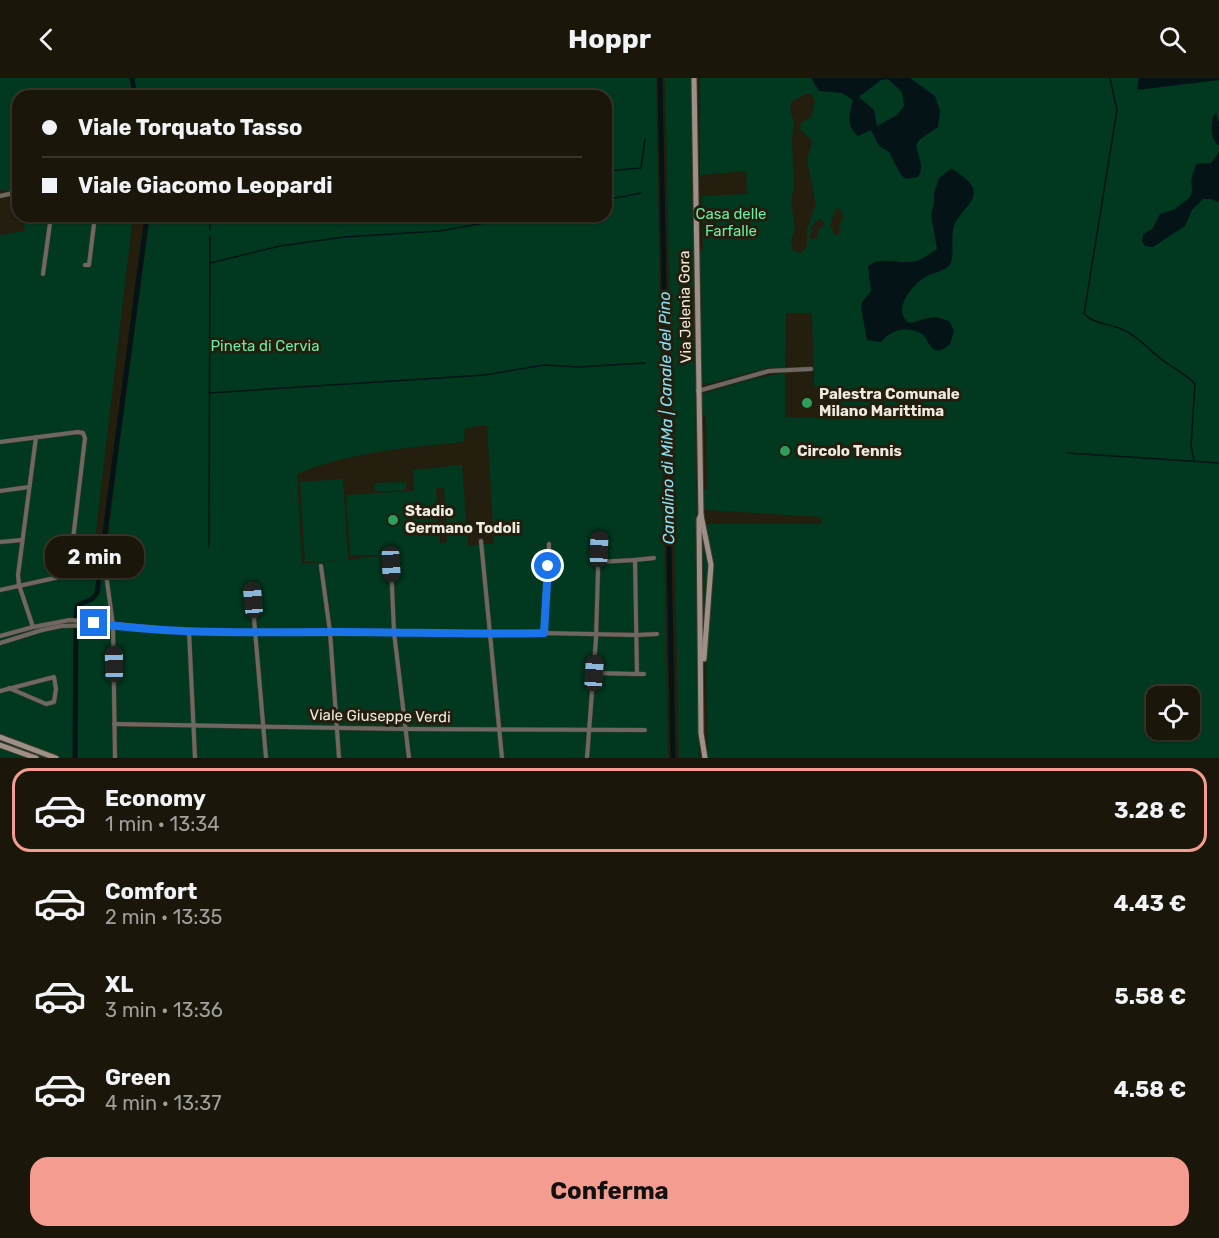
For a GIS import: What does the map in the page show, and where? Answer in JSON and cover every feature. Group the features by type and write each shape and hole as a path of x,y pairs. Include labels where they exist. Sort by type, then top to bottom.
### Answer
{"street":[{"name":"Via Jelenia Gora","path":"694,78 701,515 711,565 701,685"},
{"path":"43,274 50,222"},
{"path":"85,265 89,265 94,222"},
{"path":"698,391 769,371 811,369"},
{"path":"0,442 78,432 83,433 85,438 69,573 0,590"},
{"path":"33,627 19,585 22,540 36,436"},
{"path":"0,491 29,487"},
{"name":"Via Jelenia Gora","path":"701,515 699,519 703,758"},
{"path":"586,758 594,673 599,537"},
{"path":"0,542 22,540"},
{"path":"481,541 502,758"},
{"path":"544,633 549,544"},
{"path":"598,562 654,558"},
{"path":"635,560 636,674"},
{"path":"391,564 394,632 409,758"},
{"path":"321,566 330,632 339,758"},
{"path":"106,574 113,625 115,758"},
{"path":"251,584 266,758"},
{"path":"0,636 70,620 107,625"},
{"path":"0,643 42,630 107,625 189,631 490,635 544,633 636,636 657,634"},
{"path":"33,627 42,630"},
{"path":"10,641 30,632 33,627"},
{"path":"189,631 195,758"},
{"path":"594,673 644,674"},
{"path":"0,691 9,688 54,677 56,689 54,702 46,704 9,688"},
{"name":"Viale Giuseppe Verdi","path":"114,724 645,730"},
{"path":"0,737 56,758"},
{"path":"0,745 36,758"}],"green space":[{"name":"Pineta di Cervia","path":"0,78 656,78 668,758 0,758 0,235 25,231 24,222 132,222 92,564 105,565 149,222 612,222 612,90 12,90 12,191 0,190","holes":["487,425 494,543 468,546 462,465 413,470 414,491 346,495 350,555 386,555 348,560 343,479 300,482 305,562 341,560 302,564 297,474 357,456 464,442 465,428","444,488 447,542 440,543 436,490"]},
{"path":"665,78 691,78 699,758 679,758"},
{"name":"Casa delle Farfalle","path":"700,78 1219,78 1219,758 708,758 706,664 713,564 707,524 821,524 821,517 705,510 706,416 702,415 702,394 752,379 783,373 785,374 785,417 833,418 834,391 814,386 812,313 786,313 785,368 768,368 708,384 701,382 699,251 703,250 702,196 747,194 746,171 700,175","holes":["805,94 811,94 815,100 812,116 801,123 800,129 812,141 807,160 816,204 807,229 807,246 801,253 793,251 791,241 795,230 791,200 794,188 792,139 794,121 790,111 791,102","838,208 843,218 839,225 841,232 835,235 830,226 835,210","820,219 824,222 823,226 818,231 817,238 810,239 812,231 810,227"]},
{"path":"406,482 406,490 375,492 374,483"},
{"path":"701,519 708,568 703,653"}],"shaded area":[{"path":"811,78 910,78 935,96 940,111 938,127 919,140 916,145 921,165 918,177 906,179 901,175 889,152 879,146 871,130 858,136 854,132 850,124 853,100 842,93 819,91","holes":["888,79 902,92 904,106 897,115 877,126 874,110 860,98 881,80"]},
{"path":"1139,78 1219,78 1219,80 1137,90"},
{"path":"1216,113 1219,123 1219,146 1212,132 1213,116"},
{"path":"1219,152 1219,202 1203,199 1192,210 1185,226 1153,247 1145,246 1142,241 1143,234 1152,229 1160,214 1175,209 1190,197 1191,180 1196,164 1211,163"},
{"path":"950,169 957,172 972,186 973,198 953,230 951,263 945,269 917,283 908,294 902,306 902,312 909,323 933,317 950,322 954,331 950,344 940,350 934,349 924,335 912,330 896,331 881,342 867,340 861,308 862,302 871,291 868,266 879,261 918,261 937,249 931,215 934,193 939,178"}],"waterway":[{"path":"132,78 134,90"},
{"name":"Canalino di MiMa | Canale del Pino","path":"660,78 673,758"},
{"path":"1110,78 1117,110 1084,314 1096,322 1131,334 1195,384 1191,445 1194,461"},
{"path":"612,170 641,168 645,139"},
{"path":"612,199 641,193"},
{"path":"75,758 76,611 78,605 92,599 97,593 146,222"},
{"path":"210,222 210,230"},
{"path":"210,263 280,246 344,237 440,231 490,222"},
{"path":"209,547 210,236"},
{"path":"209,393 485,375 544,365 579,367 645,363"},
{"path":"1068,453 1219,463"}],"place":[{"name":"Palestra Comunale Milano Marittima","path":"807,403"},
{"name":"Circolo Tennis","path":"785,451"},
{"name":"Stadio Germano Todoli","path":"393,520"}],"route":[{"path":"94,623 189,631 490,635 544,633 548,566"}]}
